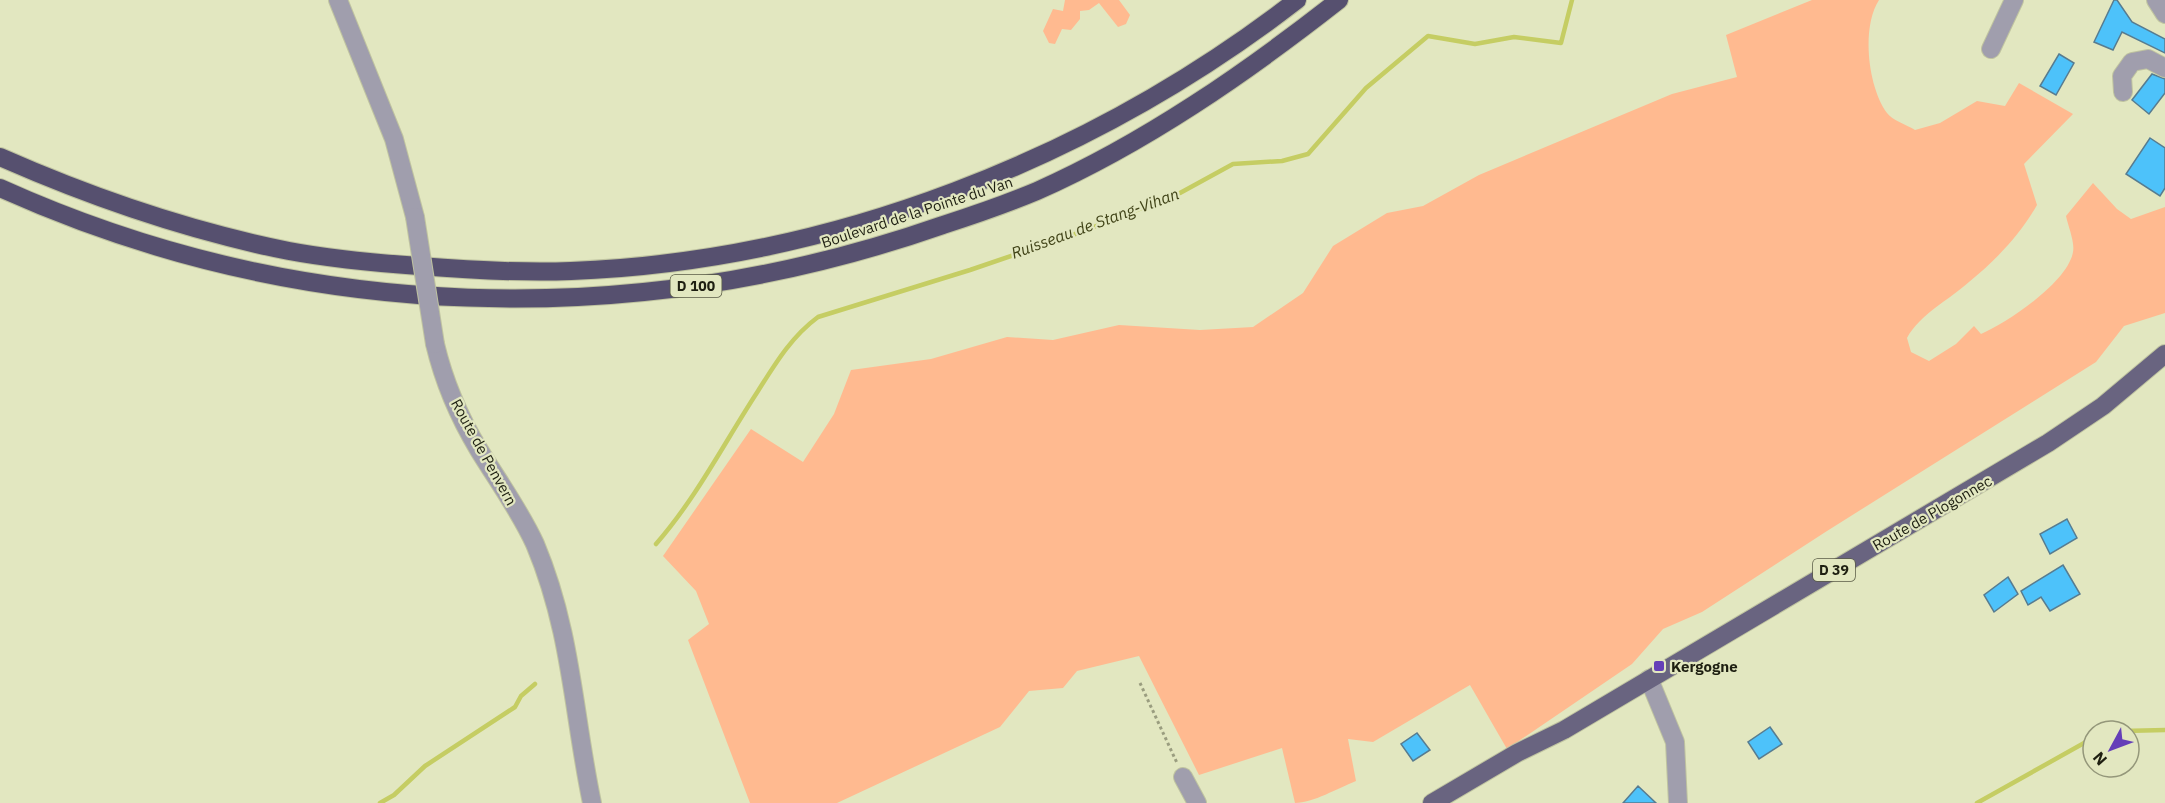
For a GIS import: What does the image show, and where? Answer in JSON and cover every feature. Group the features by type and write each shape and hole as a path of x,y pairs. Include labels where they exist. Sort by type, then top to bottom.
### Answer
{"highway":[{"name":"Boulevard de la Pointe du Van","path":"0,157 102,198 176,223 257,244 321,256 497,270 569,271 669,262 793,240 905,210 985,180 1068,143 1164,91 1297,0"},
{"name":"Boulevard de la Pointe du Van","path":"0,188 64,214 189,256 265,274 349,288 447,298 555,299 709,285 846,257 1036,192 1127,144 1204,98 1339,0"}],"main road":[{"name":"Route de Plogonnec","path":"1457,803 1564,730 2048,443 2103,406 2165,354"},
{"name":"Route de Plogonnec","path":"1432,803 1517,753 1564,730"}],"street":[{"name":"Route de Penvern","path":"338,0 394,139 415,217 435,344 444,379 463,421 518,512 546,573 558,607 573,674 592,803"},
{"path":"1991,49 2014,0"},
{"path":"2156,0 2165,14"},
{"path":"2123,92 2122,76 2132,62 2148,59 2165,68"},
{"path":"1649,679 1675,742 1678,803"},
{"path":"1183,777 1197,803"}],"path":[{"path":"1140,683 1183,777"}],"shaded area":[{"path":"1065,0 1119,0 1130,15 1126,24 1118,27 1099,3 1089,10 1080,11 1080,19 1071,30 1062,29 1055,44 1049,43 1043,31 1053,9 1063,11"},
{"path":"1812,0 1879,0 1873,12 1869,41 1871,73 1875,88 1889,116 1915,130 1940,123 1977,101 2005,106 2019,83 2073,114 2024,164 2037,205 2030,216 2015,237 1989,265 1919,322 1907,338 1911,352 1929,361 1956,344 1974,326 1981,334 1992,329 2049,288 2069,264 2073,252 2066,216 2093,183 2117,209 2131,219 2165,207 2165,313 2124,326 2096,362 1702,612 1663,629 1632,664 1507,749 1470,685 1373,742 1348,739 1356,781 1317,798 1295,803 1282,748 1199,775 1139,656 1077,671 1063,688 1029,691 1000,727 837,803 750,803 688,640 709,624 696,591 663,556 751,429 803,462 834,414 851,370 931,359 1007,337 1053,340 1119,325 1200,330 1253,327 1303,293 1333,246 1387,213 1423,206 1479,175 1672,94 1737,77 1726,35"}],"building":[{"path":"2114,0 2117,0 2132,22 2165,39 2165,53 2122,32 2113,50 2094,42"},
{"path":"2059,54 2074,63 2056,95 2040,86"},
{"path":"2152,74 2165,79 2165,93 2149,114 2132,100"},
{"path":"2150,138 2165,148 2165,188 2160,196 2126,174"},
{"path":"2067,519 2077,538 2050,554 2040,534"},
{"path":"2063,565 2080,594 2050,611 2041,597 2028,605 2021,591"},
{"path":"2008,577 2018,594 1994,612 1984,595"},
{"path":"1770,727 1782,744 1759,759 1748,742"},
{"path":"1417,733 1430,750 1413,761 1401,744"},
{"path":"1638,786 1656,803 1623,803"}],"waterway":[{"name":"Ruisseau de Stang-Vihan","path":"656,544 697,489 777,361 800,333 818,317 970,270 1081,232 1180,193 1233,164 1282,161 1308,154 1366,88 1428,36 1475,44 1514,37 1561,43 1572,0"},
{"name":"Ruisseau de Stang-Vihan","path":"380,803 394,795 425,766 515,707 521,696 535,684"},
{"path":"2141,731 2165,730"},
{"path":"1977,803 2081,745"}],"place":[{"name":"Kergogne","path":"1659,666"}]}
